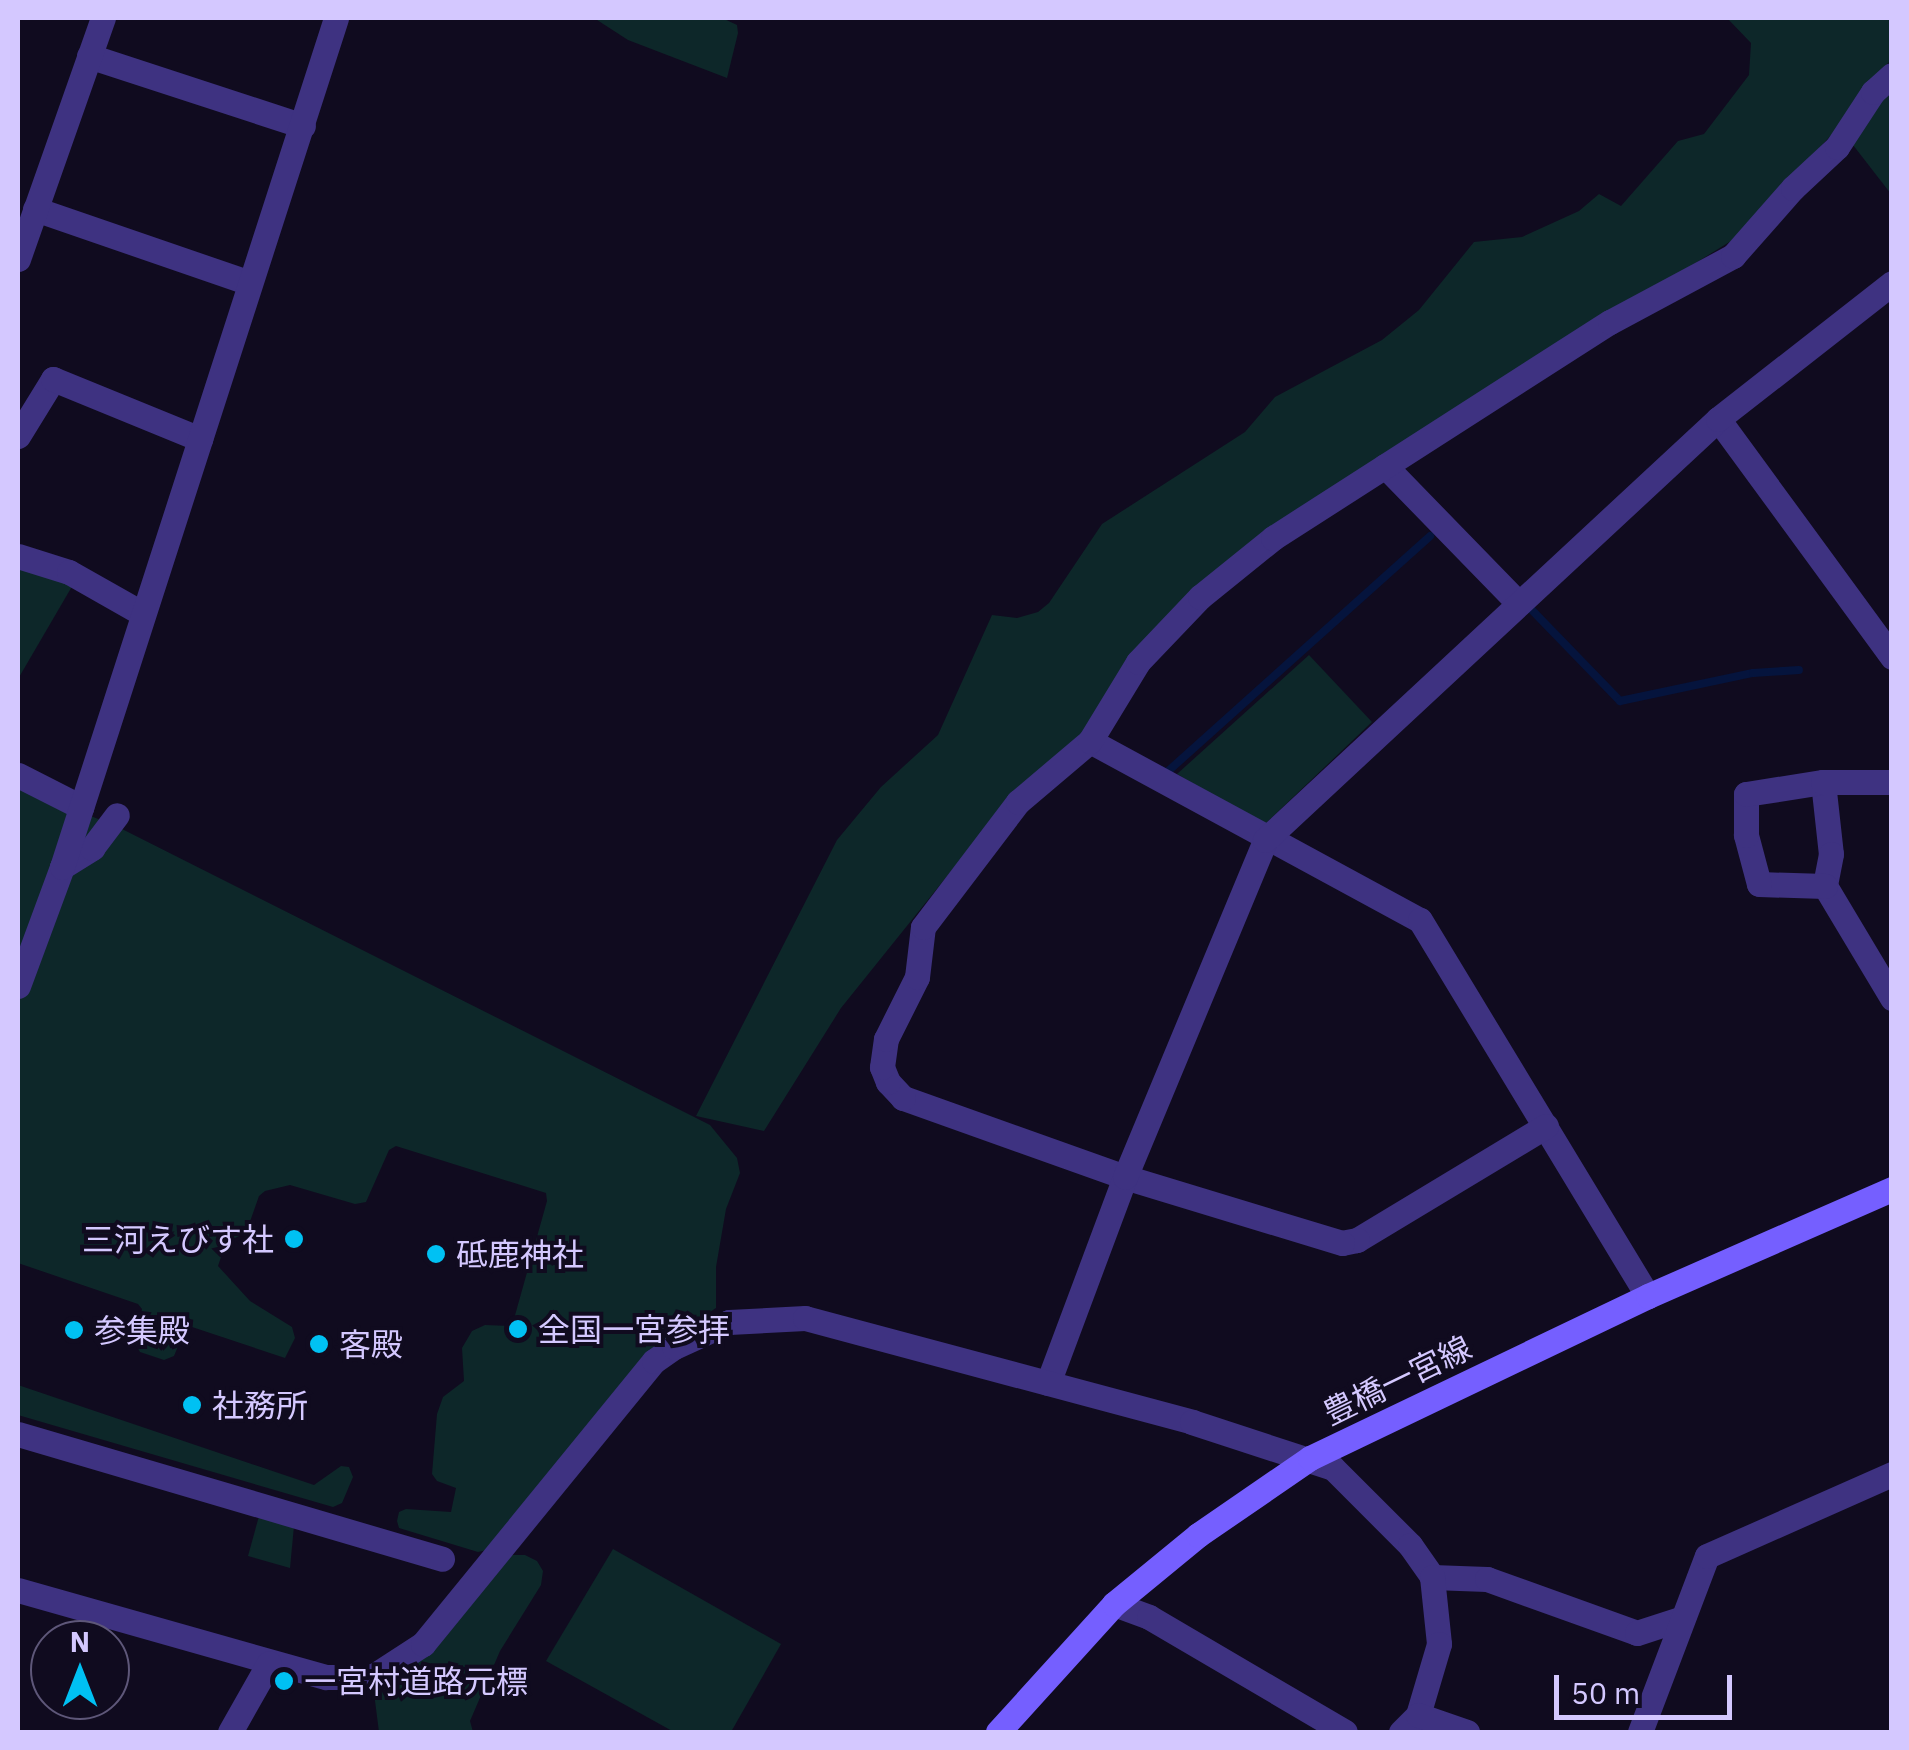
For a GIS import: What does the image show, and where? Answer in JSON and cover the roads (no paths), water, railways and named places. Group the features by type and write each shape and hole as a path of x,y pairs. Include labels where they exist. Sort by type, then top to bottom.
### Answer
{"main road":[{"name":"豊橋一宮線","path":"998,1732 1114,1604 1198,1535 1310,1458 1648,1296 1892,1189"}],"street":[{"path":"18,259 103,18"},
{"path":"18,986 62,867 336,18"},
{"path":"89,56 303,126"},
{"path":"1546,1126 1357,1240 1342,1244 1124,1177 903,1098 882,1067 886,1039 917,978 923,926 1018,802 1090,741 1138,662 1200,597 1273,538 1610,322 1732,256 1793,188 1838,147 1872,92 1892,75"},
{"path":"35,209 250,283"},
{"path":"1048,1384 1124,1177 1265,840 1718,418 1892,284"},
{"path":"18,436 53,379 200,439"},
{"path":"1718,418 1892,657"},
{"path":"1386,466 1518,604"},
{"path":"18,556 69,572 143,614"},
{"path":"1090,741 1265,840 1420,920 1648,1296"},
{"path":"18,775 81,807"},
{"path":"1823,782 1831,854 1824,886 1892,998"},
{"path":"1824,886 1759,884 1746,835 1746,794 1823,782 1892,782"},
{"path":"62,867 92,848 117,815"},
{"path":"18,1590 269,1663 348,1680 372,1677 398,1664 423,1644 517,1534 636,1380 674,1347 729,1322 805,1318 1310,1458 1346,1479 1410,1545 1432,1577 1439,1644 1409,1724 1467,1732"},
{"path":"18,1434 442,1559"},
{"path":"1640,1732 1707,1556 1892,1474"},
{"path":"1432,1577 1486,1578 1636,1633 1683,1618"},
{"path":"1114,1604 1149,1617 1345,1732"},
{"path":"230,1732 269,1663"}],"waterway":[{"path":"1161,770 1166,773 1430,536"},
{"path":"1527,605 1620,701 1753,673 1799,670"}],"place":[{"name":"三河えびす社","path":"294,1239"},
{"name":"砥鹿神社","path":"436,1254"},
{"name":"全国一宮参拝","path":"518,1329"},
{"name":"参集殿","path":"74,1330"},
{"name":"客殿","path":"319,1344"},
{"name":"社務所","path":"192,1405"},
{"name":"一宮村道路元標","path":"284,1681"}]}
